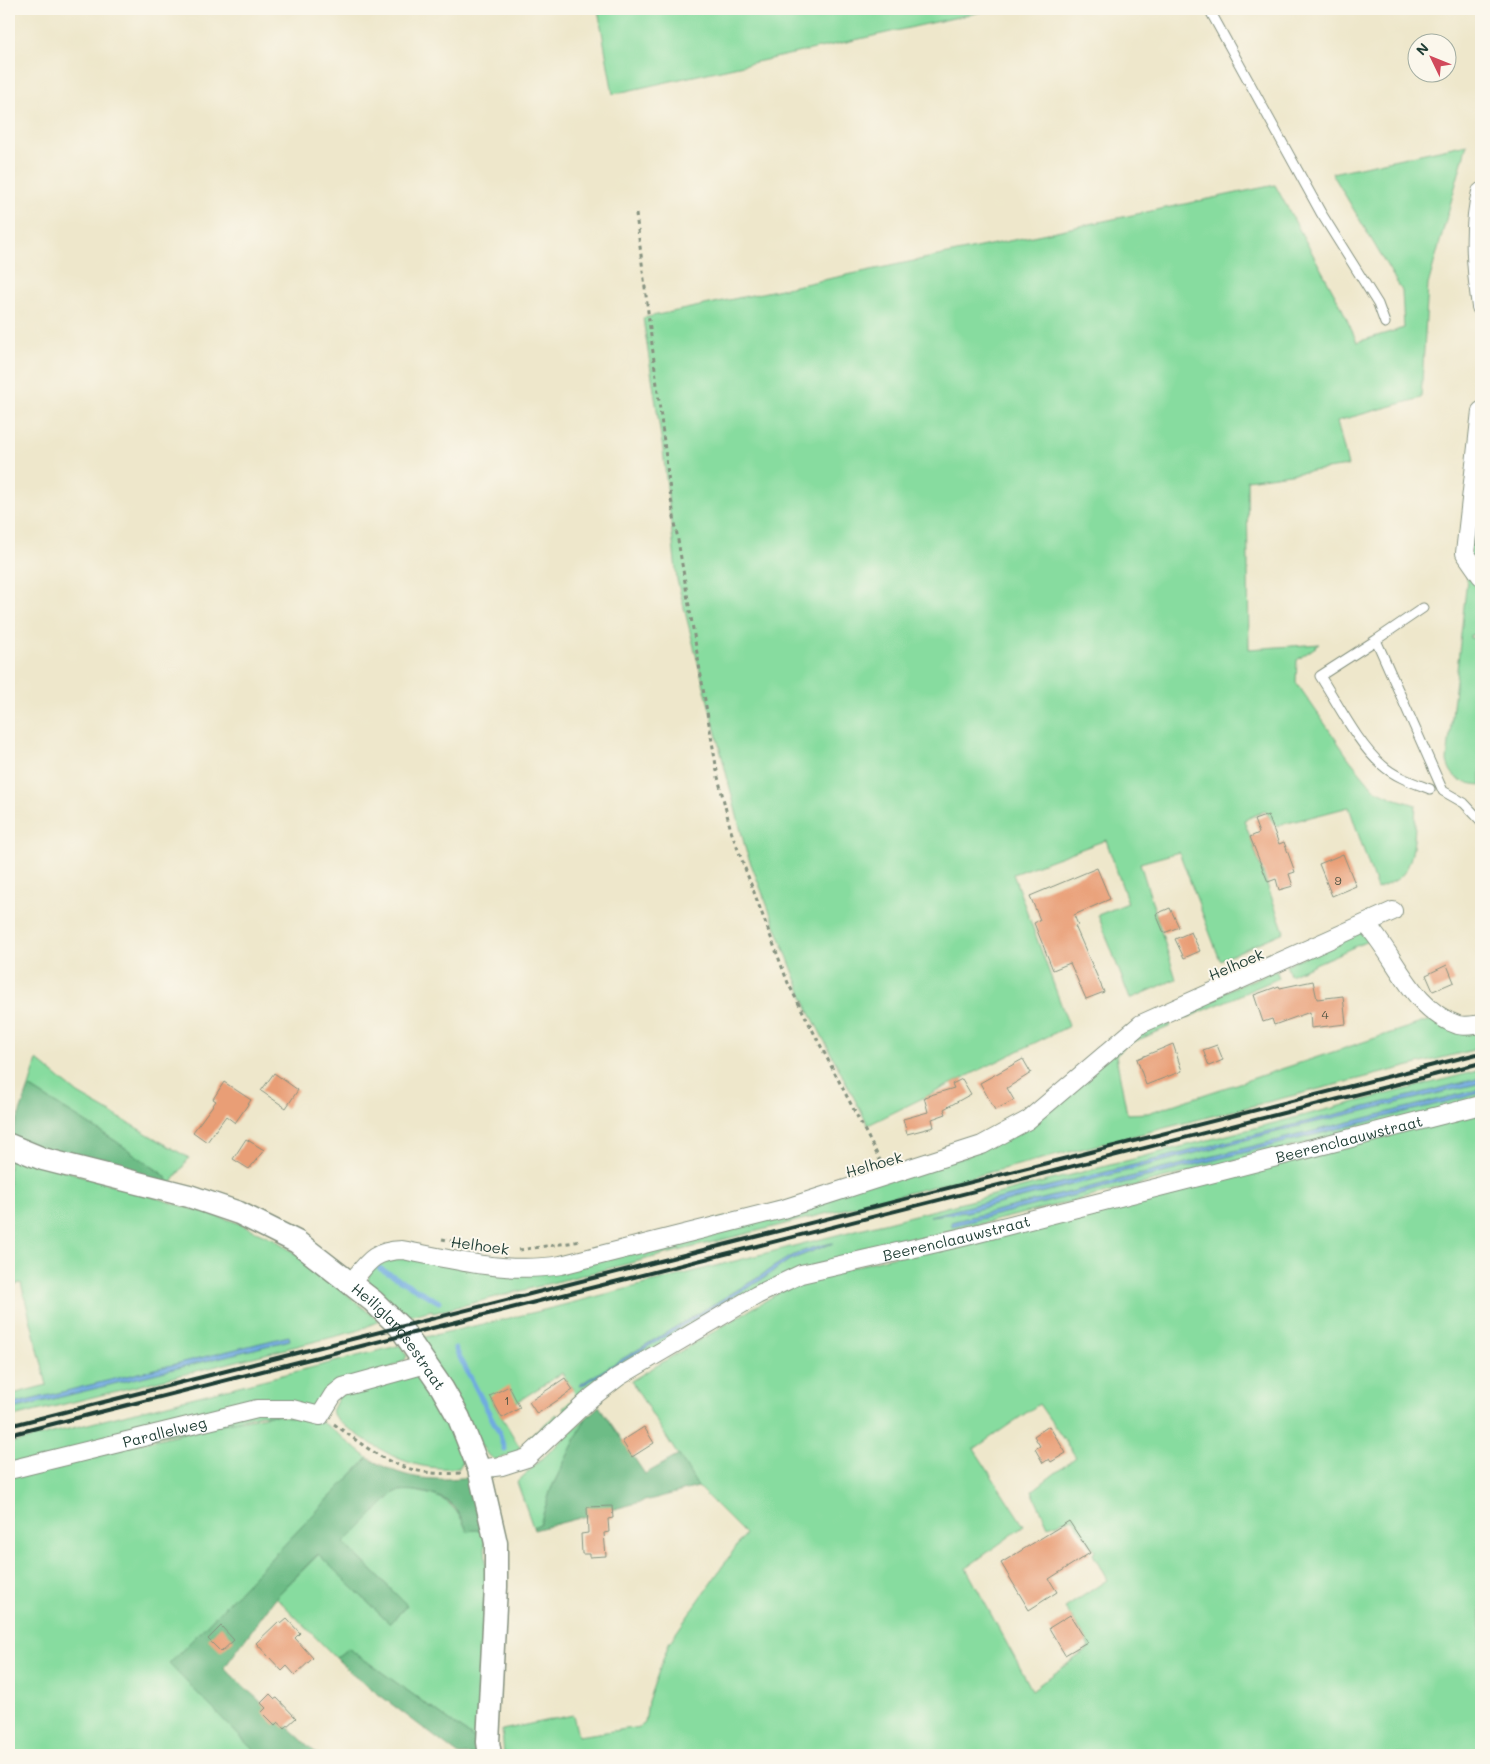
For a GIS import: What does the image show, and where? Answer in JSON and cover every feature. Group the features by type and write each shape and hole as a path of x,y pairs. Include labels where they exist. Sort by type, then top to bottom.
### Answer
{"street":[{"path":"1481,192 1476,266 1481,307"},
{"path":"1481,410 1475,523 1465,553 1481,576"},
{"name":"Helhoek","path":"351,1283 371,1258 390,1250 402,1250 503,1268 545,1268 783,1209 887,1166 982,1145 1009,1132 1046,1106 1115,1044 1141,1024 1393,911"},
{"path":"1366,924 1381,940 1410,987 1436,1012 1459,1025 1481,1024"},
{"name":"Beerenclaauwstraat","path":"479,1469 502,1466 527,1458 592,1397 618,1377 757,1296 801,1274 963,1237 1481,1105"},
{"name":"Heiliglandsestraat","path":"9,1145 43,1159 189,1196 239,1213 297,1242 351,1283 400,1327 426,1364 459,1418 479,1469 496,1543 496,1587 488,1742 490,1755"},
{"path":"320,1416 333,1395 343,1387 426,1364"},
{"name":"Parallelweg","path":"9,1470 257,1409 292,1409 320,1416"}],"lane":[{"path":"1209,9 1321,213 1378,304 1385,323"},
{"path":"1423,608 1320,676 1367,750 1381,765 1395,775 1430,789"},
{"path":"1376,640 1443,791 1464,803 1481,821"}],"path":[{"path":"636,214 671,499 718,777 731,831 788,983 887,1166"},
{"name":"Helhoek","path":"872,1165 887,1166"},
{"name":"Helhoek","path":"440,1239 477,1246"},
{"name":"Helhoek","path":"513,1250 549,1247 587,1240"},
{"path":"320,1416 387,1461 402,1467 432,1474 460,1473 479,1469"}],"green space":[{"path":"598,9 994,9 613,94"},
{"path":"1467,144 1428,285 1421,398 1337,421 1348,466 1247,480 1249,649 1320,644 1297,660 1296,682 1350,760 1374,789 1393,798 1416,805 1414,842 1410,861 1406,869 1396,880 1377,889 1349,807 1276,826 1265,811 1244,820 1284,932 1220,960 1179,852 1140,863 1176,979 1130,999 1098,915 1128,903 1106,840 1013,874 1069,1026 868,1125 807,1007 746,851 677,580 663,450 643,318 1275,185 1340,304 1357,342 1404,328 1402,291 1332,173"},
{"path":"1481,528 1481,635 1470,635 1470,638 1481,638 1481,785 1463,782 1455,776 1447,761 1471,543 1473,536"},
{"path":"1364,930 1370,940 1290,975 1286,965"},
{"path":"1276,970 1279,978 1180,1021 1177,1012"},
{"path":"1167,1016 1171,1026 1126,1045 1116,1056 1127,1114 1148,1113 1427,1021 1442,1020 1481,1029 1481,1048 433,1313 432,1310 402,1318 371,1286 368,1279 372,1266 394,1256 503,1274 968,1156 1123,1044"},
{"path":"37,1060 78,1094 189,1158 171,1184 164,1175 114,1140 29,1087"},
{"path":"1481,1070 1481,1100 815,1265 565,1412 563,1408 577,1396 562,1373 517,1402 490,1397 522,1451 495,1460 486,1453 422,1345 425,1342 421,1338 536,1312","holes":["759,1277 765,1277 581,1386 579,1385"]},
{"path":"29,1087 114,1140 164,1175 171,1184 30,1146 11,1137"},
{"path":"1481,1110 1481,1755 504,1755 502,1730 573,1715 578,1736 640,1727 645,1723 648,1701 669,1643 745,1534 698,1487 631,1381 800,1280","holes":["1039,1404 1076,1457 1032,1491 1048,1526 1073,1518 1095,1551 1093,1554 1107,1580 1065,1608 1085,1637 1089,1648 1032,1690 966,1568 1024,1526 974,1449"]},
{"path":"9,1154 233,1221 274,1239 312,1265 379,1321 357,1331 9,1418 9,1395 47,1385 21,1283 9,1286"},
{"path":"401,1345 407,1356 404,1361 312,1407 9,1465 9,1444"},
{"path":"413,1375 422,1379 431,1387 445,1410 464,1459 459,1468 431,1467 407,1462 385,1452 361,1437 343,1425 334,1416 332,1411 340,1395"},
{"path":"599,1406 645,1474 679,1455 698,1487 534,1530 533,1527 540,1524 551,1489 586,1418"},
{"path":"262,1414 317,1420 329,1427 368,1458 170,1664 258,1755 9,1755 9,1475"},
{"path":"557,1414 560,1419 531,1444 528,1438"},
{"path":"586,1418 551,1489 540,1524 533,1527 517,1482"},
{"path":"368,1458 405,1475 429,1479 470,1477 484,1529 467,1531 456,1510 451,1504 439,1497 424,1492 401,1491 395,1492 344,1543 407,1605 390,1624 318,1554 276,1597 224,1668 318,1755 258,1755 169,1664"},
{"path":"404,1489 426,1493 450,1504 462,1520 467,1531 484,1529 487,1579 479,1742 348,1648 336,1658 276,1597 319,1554 390,1624 407,1605 344,1543 395,1492"},
{"path":"348,1648 479,1742 479,1755 459,1755 353,1675 336,1658"}],"water":[{"path":"1481,1078 1481,1083 1296,1127 967,1212 930,1216"},
{"path":"1481,1089 1481,1093 952,1226 951,1222"},
{"path":"833,1243 788,1261 766,1277 581,1386 579,1385 759,1277 785,1259 802,1251"},
{"path":"289,1336 290,1340 9,1410 9,1405"}],"building":[{"path":"1268,815 1279,844 1284,842 1295,872 1289,874 1293,886 1279,890 1276,879 1268,882 1250,837 1259,833 1254,820"},
{"path":"1343,854 1356,886 1332,896 1319,864"},
{"path":"1097,868 1110,899 1074,915 1078,925 1075,926 1104,992 1086,999 1070,963 1053,970 1034,923 1040,920 1030,896"},
{"path":"1170,908 1179,927 1164,933 1156,914"},
{"path":"1191,932 1200,951 1184,958 1175,939"},
{"path":"1447,965 1454,982 1433,991 1426,975"},
{"path":"1313,981 1317,999 1343,996 1346,1024 1311,1028 1310,1012 1274,1025 1272,1019 1263,1022 1254,995 1279,986 1280,988"},
{"path":"1173,1044 1182,1071 1146,1085 1137,1059"},
{"path":"1217,1045 1223,1060 1209,1066 1203,1050"},
{"path":"1023,1059 1031,1073 1007,1088 1014,1100 995,1110 980,1083"},
{"path":"274,1073 298,1090 286,1108 261,1091"},
{"path":"962,1079 971,1094 944,1109 946,1114 932,1119 934,1127 907,1134 903,1119 928,1112 924,1097 954,1088 952,1084"},
{"path":"224,1082 251,1100 235,1123 226,1116 207,1142 193,1132 216,1101 213,1099"},
{"path":"246,1139 264,1150 249,1169 233,1159"},
{"path":"565,1378 573,1390 537,1414 529,1402"},
{"path":"509,1386 520,1408 502,1418 490,1396"},
{"path":"1049,1426 1066,1453 1051,1462 1049,1459 1043,1463 1035,1449 1040,1446 1034,1436"},
{"path":"644,1427 654,1443 632,1457 622,1441"},
{"path":"612,1506 613,1518 608,1519 609,1532 604,1533 606,1556 589,1557 589,1554 582,1554 581,1534 588,1533 587,1507"},
{"path":"1069,1521 1090,1553 1049,1579 1057,1592 1029,1610 1001,1563"},
{"path":"1070,1615 1087,1642 1065,1655 1049,1628"},
{"path":"287,1619 300,1633 295,1638 313,1658 295,1675 287,1666 282,1671 256,1643 279,1621 281,1624"},
{"path":"221,1626 234,1640 221,1652 208,1639"},
{"path":"270,1694 275,1699 277,1698 296,1718 285,1728 278,1722 275,1725 262,1712 266,1708 261,1703"}],"waterway":[{"path":"379,1268 439,1302"},
{"path":"455,1348 499,1432 504,1449"}],"railway":[{"path":"9,1426 1481,1053"},
{"path":"9,1435 1481,1063"}]}
